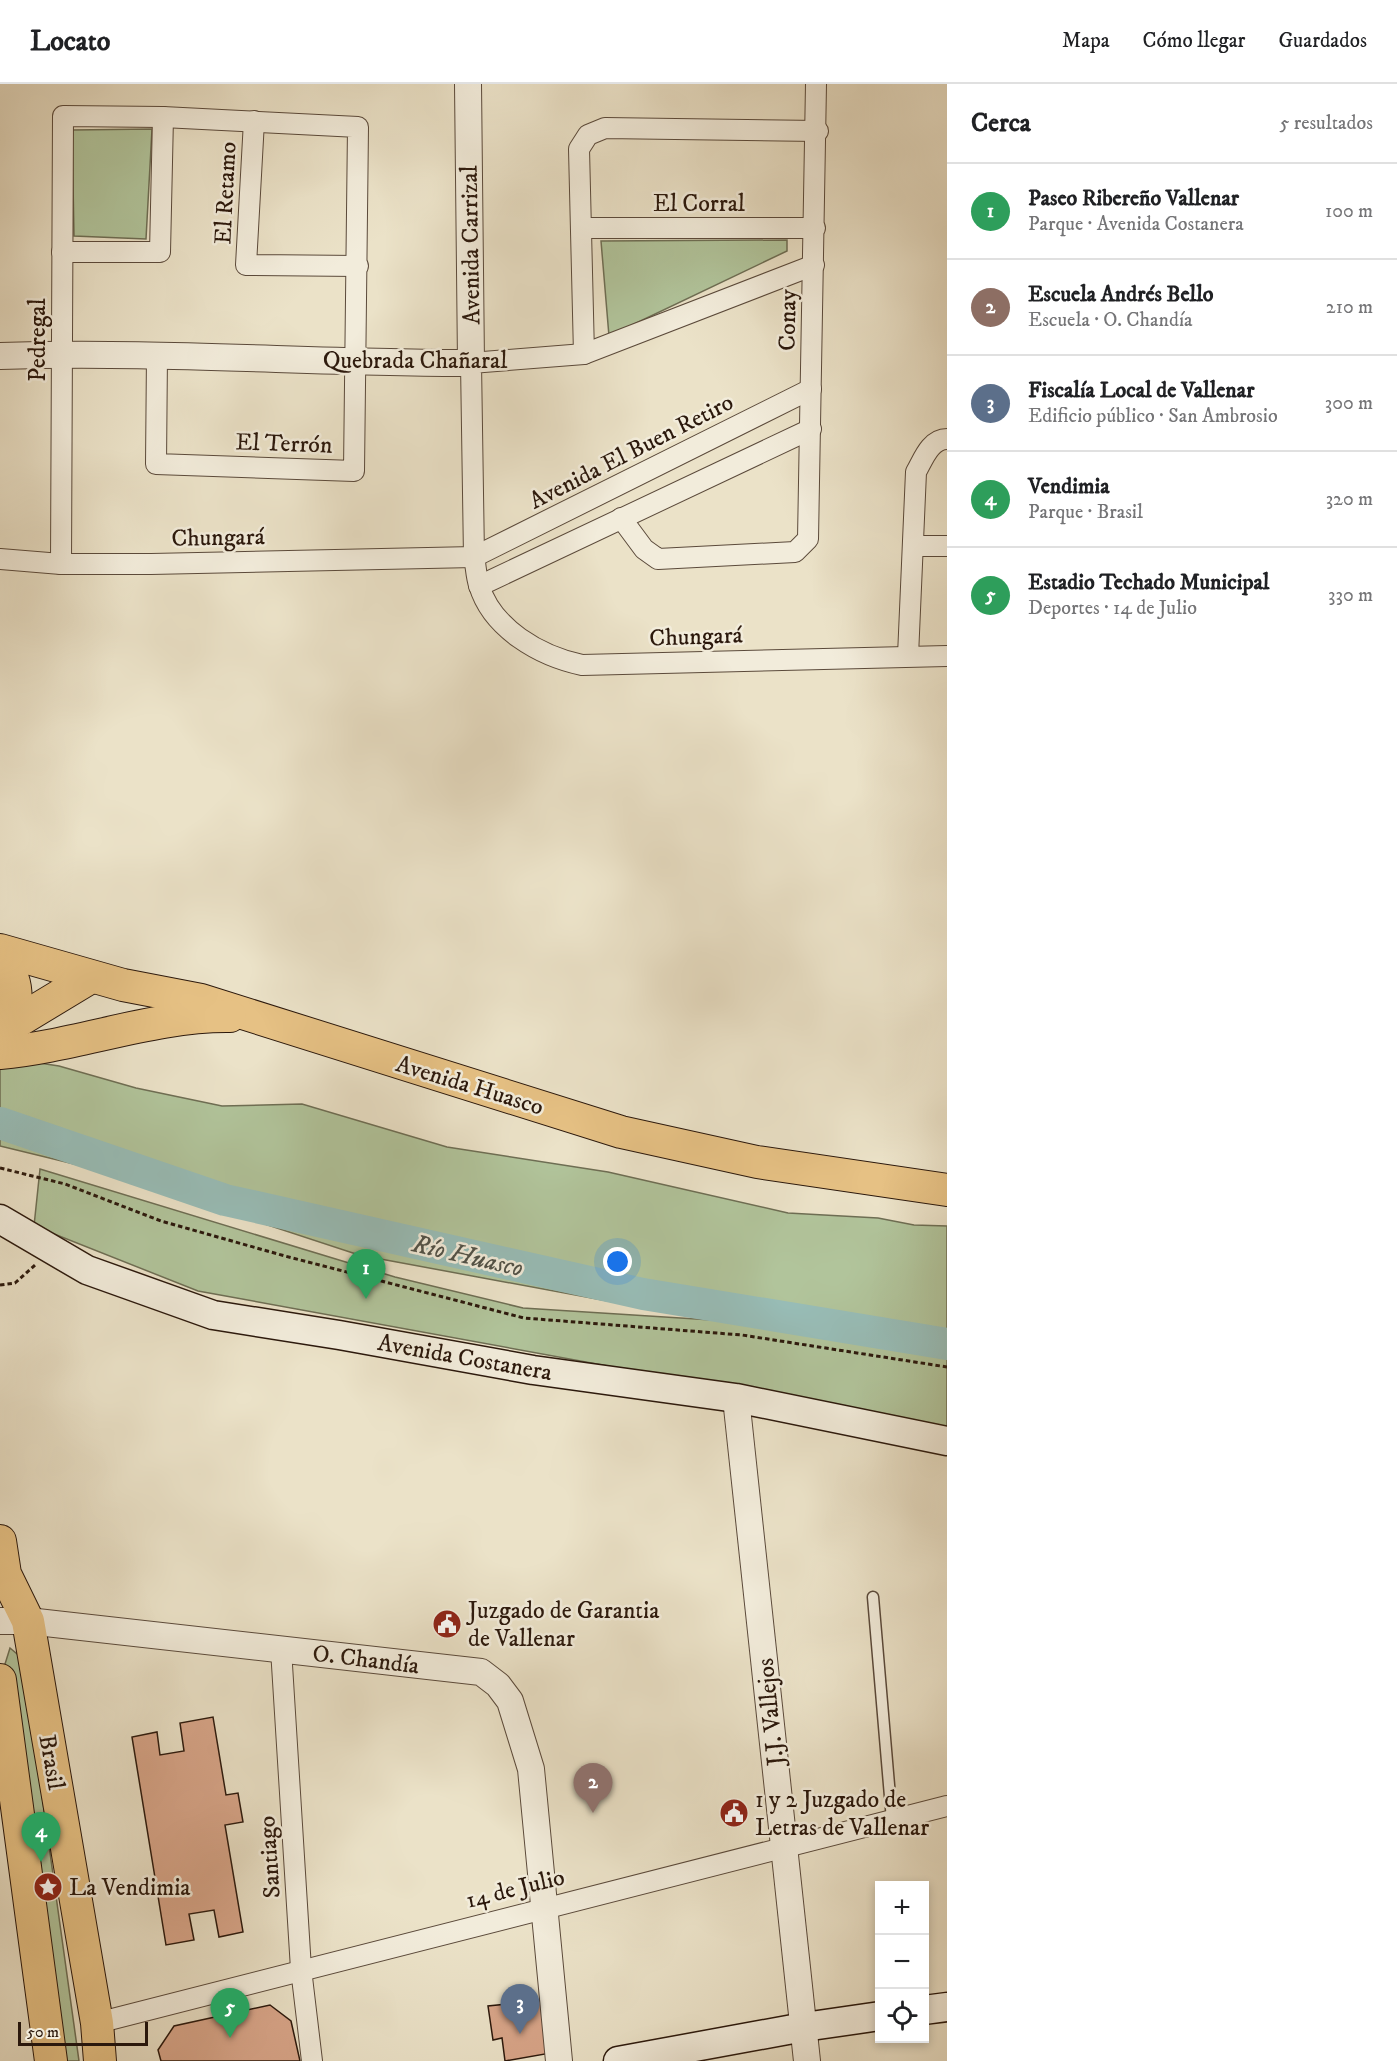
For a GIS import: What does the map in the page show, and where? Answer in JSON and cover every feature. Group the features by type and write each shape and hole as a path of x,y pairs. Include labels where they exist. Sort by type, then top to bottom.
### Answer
{"main road":[{"name":"Avenida Huasco","path":"0,950 123,986 187,996 621,1132 768,1164 947,1190"},
{"path":"0,957 8,967 16,987 15,1009 2,1038"},
{"path":"2,1038 91,977"},
{"path":"106,1035 120,1027 128,1013 128,998 123,986"},
{"path":"2,1038 31,1050 198,1017 246,1016"},
{"name":"Avenida Costanera","path":"0,1219 87,1270 213,1316 339,1335 533,1370 736,1398 947,1441"},
{"name":"Brasil","path":"0,1541 2,1583 14,1621 96,2023 100,2061"},
{"name":"Brasil","path":"0,1680 51,2061"},
{"path":"929,2009 947,2007"},
{"path":"618,2061 804,2027 875,2017"}],"street":[{"name":"Avenida Carrizal","path":"468,84 474,557 479,586"},
{"name":"Conay","path":"621,518 644,549 658,560 795,552 808,539 818,131 816,84"},
{"name":"Pedregal","path":"61,564 63,116 163,117"},
{"path":"62,252 160,252 163,117 254,121"},
{"name":"El Terrón","path":"157,354 156,464 354,471 358,127 254,121"},
{"name":"El Retamo","path":"254,121 246,265 357,266"},
{"path":"584,354 579,149 588,135 605,128 818,131"},
{"name":"El Corral","path":"582,228 815,228"},
{"name":"Quebrada Chañaral","path":"0,356 157,354 356,363 471,363 584,354 814,265"},
{"name":"Avenida El Buen Retiro","path":"474,557 811,389"},
{"path":"479,586 811,429"},
{"path":"909,656 916,472 928,449 942,439 947,439"},
{"path":"913,546 947,546"},
{"name":"Chungará","path":"0,560 61,564 474,557"},
{"name":"Chungará","path":"479,586 495,613 517,636 547,655 582,665 947,656"},
{"name":"J.J. Vallejos","path":"736,1398 807,2061"},
{"name":"O. Chandía","path":"14,1621 481,1672 498,1685 510,1701 531,1769 542,1908 559,2061"},
{"name":"Santiago","path":"281,1649 301,1969 312,2061"},
{"name":"14 de Julio","path":"96,2023 947,1806"}],"lane":[{"path":"873,1597 892,1820"}],"path":[{"path":"0,1168 65,1184 161,1221 285,1256 524,1317 742,1335 947,1367"},
{"path":"0,1285 15,1283 36,1264 38,1243"}],"green space":[{"path":"152,129 146,239 74,236 72,130"},
{"path":"787,240 787,251 609,336 601,241"},
{"path":"0,1057 59,1066 136,1088 222,1106 302,1104 447,1147 608,1172 788,1213 878,1218 914,1225 947,1226 947,1349 913,1346 947,1354 947,1428 198,1291 34,1226 40,1169 395,1277 523,1308 759,1323 818,1330 812,1314 672,1294 656,1310 359,1255 107,1172 0,1146"},
{"path":"10,1648 23,1659 79,2061 59,2061 5,1664"}],"building":[{"path":"213,1717 226,1795 238,1793 243,1822 225,1825 243,1932 219,1937 214,1910 189,1914 194,1940 166,1945 132,1737 157,1732 160,1755 184,1751 180,1723"},
{"path":"545,2000 551,2053 505,2061 502,2038 493,2040 488,2006"},
{"path":"270,2005 291,2021 300,2061 161,2061 158,2050 174,2026"}],"waterway":[{"name":"Río Huasco","path":"0,1123 225,1200 643,1294 947,1344"}],"place":[{"name":"Paseo Ribereño Vallenar","path":"366,1299"},
{"name":"Juzgado de Garantia de Vallenar","path":"447,1624"},
{"name":"Escuela Andrés Bello","path":"593,1813"},
{"name":"1 y 2 Juzgado de Letras de Vallenar","path":"734,1813"},
{"name":"Vendimia","path":"41,1862"},
{"name":"La Vendimia","path":"48,1887"},
{"name":"Fiscalía Local de Vallenar","path":"520,2034"},
{"name":"Estadio Techado Municipal","path":"230,2038"}]}
